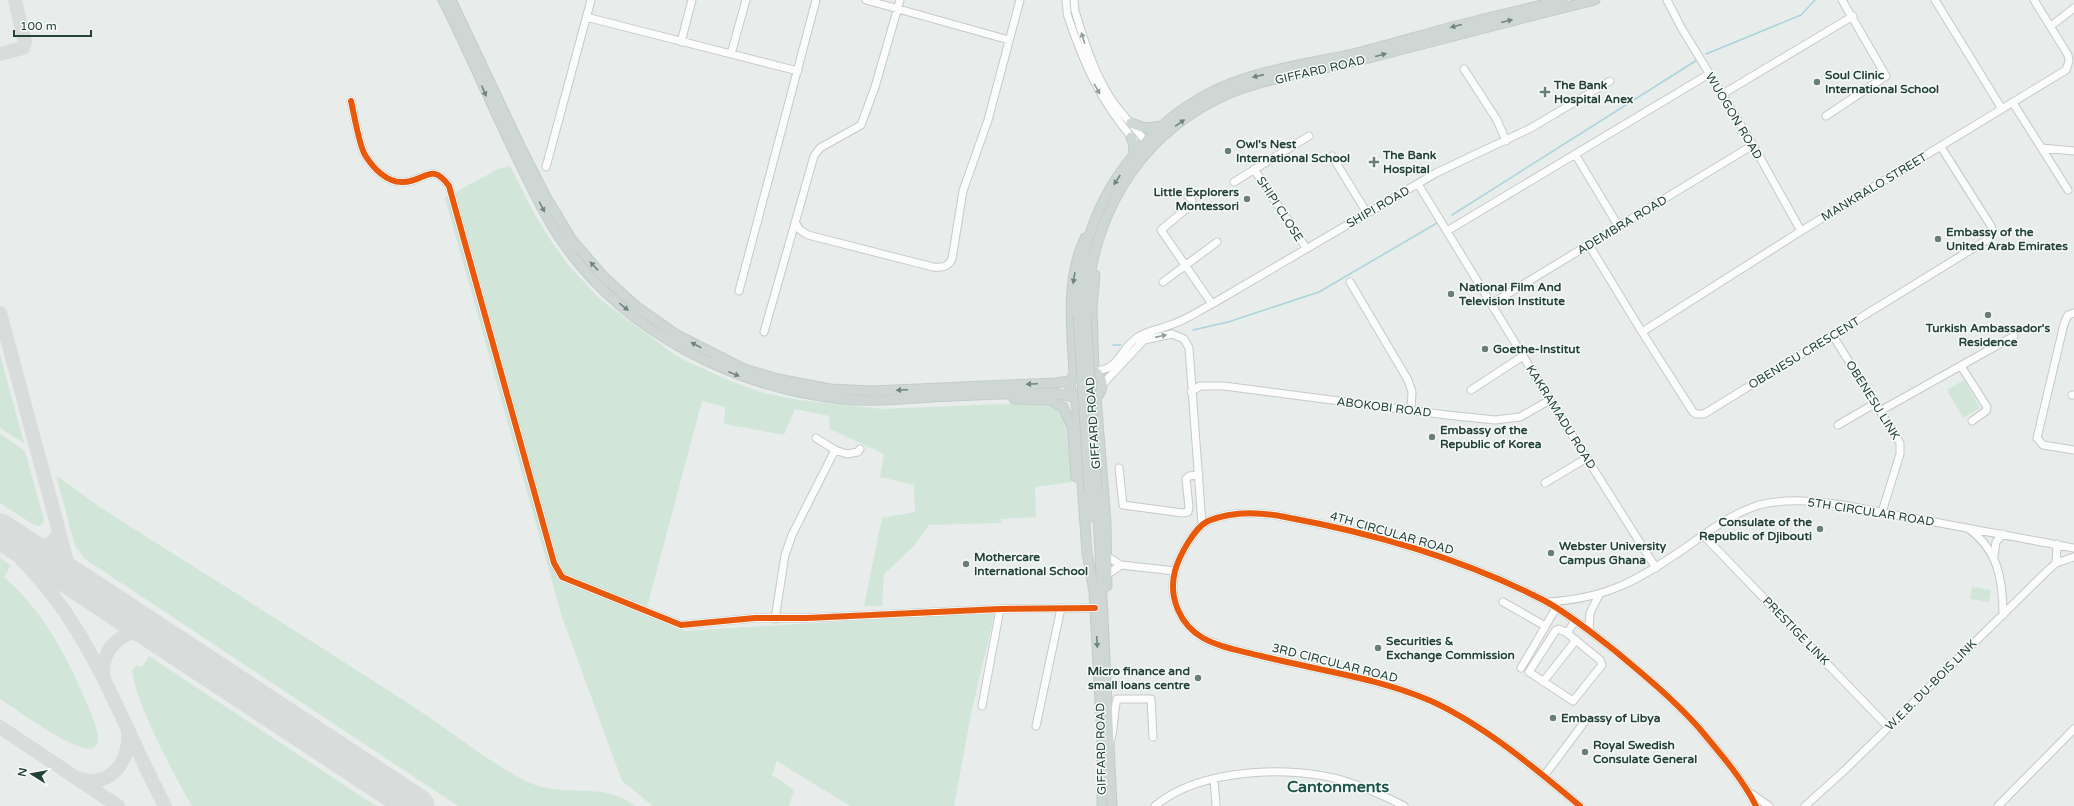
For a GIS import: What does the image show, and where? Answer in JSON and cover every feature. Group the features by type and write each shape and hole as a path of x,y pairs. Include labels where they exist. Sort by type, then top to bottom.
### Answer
{"main road":[{"path":"442,0 494,114 542,209 576,260 607,293 636,316 702,360 748,379 800,392 863,400 1055,392 1086,401 1096,397 1101,386 1100,378 1094,371 1083,369 1072,378 1054,383 885,391 830,389 778,379 744,369 677,335 626,297 604,277 572,240 546,197 524,154 455,2"},
{"name":"GIFFARD ROAD","path":"1072,378 1071,300 1080,250 1096,228 1162,126 1190,105 1218,89 1249,78 1362,52 1472,22 1562,0"},
{"name":"GIFFARD ROAD","path":"1102,806 1102,739 1082,316 1084,263 1105,200 1118,178 1133,157 1195,112 1221,97 1253,85 1361,60 1595,0"},
{"path":"1131,123 1145,128 1162,126"},
{"path":"1131,138 1134,145 1133,157"},
{"name":"GIFFARD ROAD","path":"1094,371 1092,308 1101,239 1096,228"},
{"path":"1072,378 1071,390 1076,398"},
{"path":"990,394 1007,399 1050,400 1063,407 1070,421 1077,479 1090,492"},
{"name":"GIFFARD ROAD","path":"1096,397 1108,557 1106,608 1103,619"},
{"name":"GIFFARD ROAD","path":"1076,398 1090,492 1103,619 1108,687 1112,806"}],"street":[{"path":"546,167 590,0"},
{"path":"681,42 692,0"},
{"path":"731,54 746,0"},
{"path":"740,291 816,0"},
{"path":"866,0 897,10 1009,40"},
{"path":"764,332 814,156 820,148 861,125 875,87 900,0"},
{"path":"795,222 800,230 808,235 933,267 944,267 948,264 952,259 963,191 988,120 1020,0"},
{"path":"1066,0 1067,13 1077,46 1097,89 1112,113 1131,138 1146,149"},
{"path":"1074,0 1075,12 1088,56 1112,100 1131,123 1146,149"},
{"name":"WUOGON ROAD","path":"1669,0 1709,74 1753,145 1801,231"},
{"path":"1826,116 1886,76 1853,16 1842,0"},
{"path":"1935,0 2002,109"},
{"path":"2034,0 2074,69"},
{"path":"2050,26 2074,8"},
{"path":"1722,95 1853,16"},
{"path":"586,17 798,71"},
{"name":"MANKRALO STREET","path":"1642,332 1801,231 2066,70 2070,61"},
{"path":"1464,69 1497,120 1506,141"},
{"path":"1447,232 1574,154 1709,74"},
{"name":"SHIPI ROAD","path":"1094,371 1103,370 1113,366 1127,348 1139,336 1181,321 1418,184 1467,158 1506,141 1610,81"},
{"path":"351,101 364,154 383,177 404,182 431,173 442,176 449,186 554,563 562,577 681,625 755,618 775,619 1000,609 1095,608"},
{"path":"2013,103 2068,190"},
{"name":"SHIPI CLOSE","path":"1234,182 1309,136"},
{"name":"ADEMBRA ROAD","path":"1491,304 1753,145"},
{"name":"OBENESU CRESCENT","path":"1589,245 1693,412 1701,414 1833,336 1990,238 1992,234 1991,226 1941,147"},
{"path":"2042,148 2074,151"},
{"path":"1574,154 1619,227"},
{"path":"1332,156 1367,213"},
{"name":"SHIPI CLOSE","path":"1254,169 1306,248"},
{"name":"KAKRAMADU ROAD","path":"1418,184 1550,400 1656,568"},
{"path":"1188,196 1192,200 1192,204 1161,230 1212,304"},
{"path":"1163,282 1217,242"},
{"path":"1350,282 1408,380 1412,392 1411,410"},
{"path":"2074,313 2068,315 2064,324 2037,438 2043,445 2074,450"},
{"path":"1101,386 1142,341 1172,334 1184,339 1189,348 1192,396"},
{"name":"OBENESU LINK","path":"1833,336 1900,442 1901,448 1882,512"},
{"path":"1880,411 2014,336"},
{"path":"1471,390 1523,356"},
{"path":"1961,366 1987,407 1986,411 1972,421"},
{"name":"ABOKOBI ROAD","path":"1202,524 1192,396 1200,386 1213,387"},
{"name":"ABOKOBI ROAD","path":"1193,412 1198,391 1201,389 1224,386 1448,415 1508,419 1520,417 1550,400"},
{"path":"1838,426 1876,403"},
{"path":"816,438 835,450 851,454 858,452 860,449"},
{"path":"775,619 785,555 792,535 835,450"},
{"path":"1545,483 1587,458"},
{"path":"1119,468 1123,505 1183,513 1188,512 1189,507 1186,480 1189,476 1199,475"},
{"name":"5TH CIRCULAR ROAD","path":"1546,602 1574,601 1615,590 1656,568 1704,535 1748,509 1769,503 1824,502 1966,526 2074,548"},
{"name":"4TH CIRCULAR ROAD","path":"1202,524 1218,517 1234,514 1255,514 1322,524 1382,539 1446,560 1484,574 1546,602 1589,631 1675,702 1708,738 1748,791 1756,806"},
{"path":"1108,557 1121,565 1175,571 1190,540 1202,524"},
{"path":"1966,526 1984,541 1994,556 2002,584 2003,615"},
{"path":"1994,556 1996,542 2003,534"},
{"name":"PRESTIGE LINK","path":"1704,535 1888,727"},
{"path":"2056,563 2057,544"},
{"name":"W.E.B. DU-BOIS LINK","path":"1805,806 2056,563 2074,557"},
{"path":"1108,574 1121,565"},
{"name":"3RD CIRCULAR ROAD","path":"1175,571 1173,591 1180,615 1186,624 1206,640 1236,650 1360,679 1432,702 1508,748 1580,806"},
{"path":"1589,631 1590,613 1599,595"},
{"path":"1503,602 1545,626"},
{"path":"1036,726 1061,608"},
{"path":"1521,668 1556,608"},
{"path":"982,706 1000,609"},
{"path":"1567,633 1575,621"},
{"path":"1559,629 1567,633 1600,660 1602,665 1575,700 1569,700 1530,674 1530,670 1556,630 1559,629"},
{"path":"1543,682 1576,640"},
{"path":"1108,687 1116,699 1113,713 1114,731 1110,742"},
{"path":"1116,699 1151,699 1153,737"},
{"path":"1544,776 1586,720"},
{"path":"1998,806 2074,728"},
{"path":"1155,806 1171,794 1214,779 1251,772 1316,776 1344,781 1376,792 1404,806"},
{"path":"1214,779 1216,806"},
{"name":"4TH CIRCULAR ROAD","path":"1748,791 1769,806"}],"green space":[{"path":"510,166 534,213 551,241 569,266 600,299 680,358 728,380 764,393 799,400 883,409 1048,402 1060,408 1064,414 1072,482 1035,487 1036,517 1001,519 1001,523 929,525 915,545 884,574 882,606 864,606 882,518 915,512 914,485 880,477 884,454 830,429 829,416 795,409 784,435 724,424 725,407 702,401 645,615 683,631 995,612 972,709 954,806 850,806 777,761 772,775 794,790 789,806 653,806 622,781 562,617 445,198 498,169"},
{"path":"0,354 24,443 0,428"},
{"path":"1964,380 1980,408 1963,418 1947,390"},
{"path":"0,434 25,451 44,520 39,526 34,525 0,503"},
{"path":"56,475 101,508 419,710 496,764 528,782 541,787 596,791 622,798 635,806 458,806 85,559 75,546"},
{"path":"0,558 11,565 4,577 18,590 42,619 53,635 80,687 96,729 98,740 97,745 92,749 72,744 59,737 0,699"},
{"path":"1972,587 1991,590 1989,602 1970,599"},
{"path":"149,656 376,806 192,806 148,720 135,684 132,670 137,665 142,667"}],"waterway":[{"path":"1706,54 1801,15 1815,0"},
{"path":"1452,215 1697,60"},
{"path":"1193,330 1228,322 1319,292 1437,223"},
{"path":"1113,345 1121,345"}],"taxiway":[{"path":"0,54 23,48 25,42 15,0"},
{"path":"0,313 67,561 73,575 82,585"},
{"path":"18,543 29,547 41,547 52,542 59,533"},
{"path":"0,536 50,592 80,635 106,683 165,806"},
{"path":"104,678 103,668 109,651 121,638 129,634 137,632 151,634 178,648"},
{"path":"0,727 118,806"},
{"path":"78,778 89,781 99,780 116,770 126,753 128,732"}],"runway":[{"path":"0,531 417,806"}],"cycle path":[{"path":"351,101 363,150 376,170 391,180 397,182 411,181 432,174 437,175 449,186 554,563 562,577 681,625 755,618 807,618 1000,609 1095,608"},
{"path":"1580,806 1490,735 1451,711 1431,701 1369,680 1239,651 1224,647 1203,638 1188,626 1182,618 1173,591 1173,581 1177,565 1192,536 1208,521 1227,515 1246,513 1275,515 1351,531 1385,540 1451,561 1515,586 1554,606 1589,630 1679,707 1699,728 1730,766 1756,806"}],"place":[{"name":"Soul Clinic International School","path":"1817,82"},
{"name":"The Bank Hospital Anex","path":"1545,92"},
{"name":"Owl's Nest International School","path":"1228,151"},
{"name":"The Bank Hospital","path":"1374,162"},
{"name":"Little Explorers Montessori","path":"1247,199"},
{"name":"Embassy of the United Arab Emirates","path":"1938,239"},
{"name":"National Film And Television Institute","path":"1451,294"},
{"name":"Turkish Ambassador's Residence","path":"1988,315"},
{"name":"Goethe-Institut","path":"1485,349"},
{"name":"Embassy of the Republic of Korea","path":"1432,437"},
{"name":"Consulate of the Republic of Djibouti","path":"1820,529"},
{"name":"Webster University Campus Ghana","path":"1551,553"},
{"name":"Mothercare International School","path":"966,564"},
{"name":"Securities & Exchange Commission","path":"1378,648"},
{"name":"Micro finance and small loans centre","path":"1198,678"},
{"name":"Embassy of Libya","path":"1553,718"},
{"name":"Royal Swedish Consulate General","path":"1585,752"}],"district":[{"name":"Cantonments","path":"1338,786"}]}
